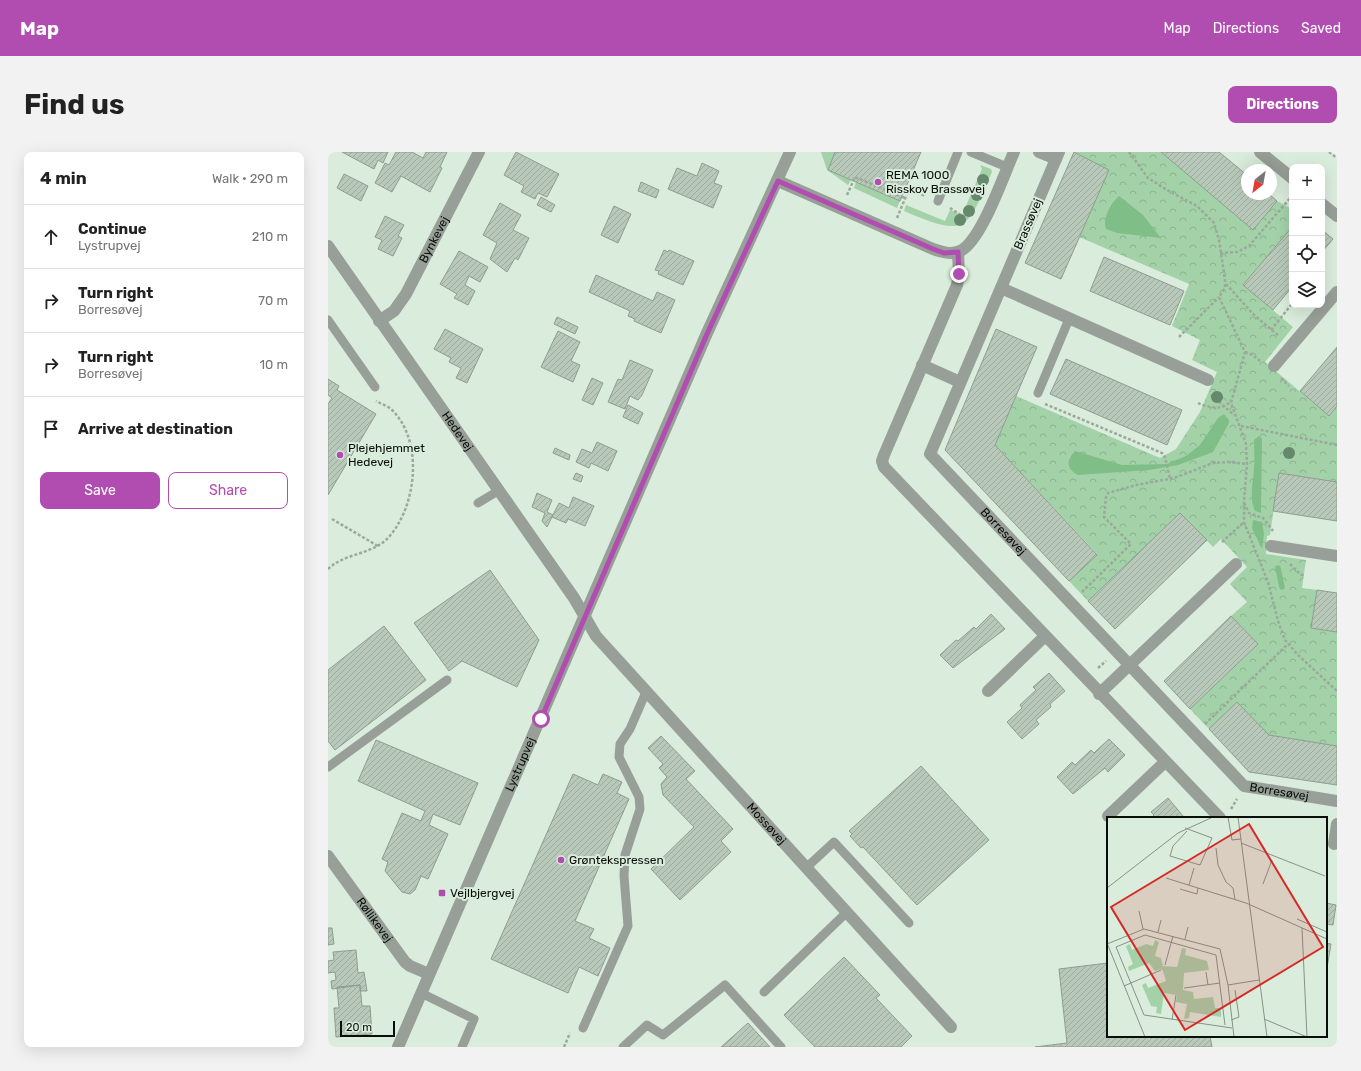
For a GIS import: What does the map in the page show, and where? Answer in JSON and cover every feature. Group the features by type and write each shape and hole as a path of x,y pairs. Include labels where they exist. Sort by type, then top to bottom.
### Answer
{"street":[{"name":"Bynkevej","path":"379,321 394,310 404,298 480,152"},
{"name":"Lystrupvej","path":"398,1047 704,340 790,152"},
{"path":"778,181 944,253 958,252 969,245 980,229 1014,152"},
{"name":"Brassøvej","path":"1001,288 1058,156 1039,152"},
{"path":"1260,152 1289,176"},
{"path":"1325,206 1337,216"},
{"name":"Hedevej","path":"328,246 574,598 584,618"},
{"path":"958,252 959,274 957,284 884,455 884,467 1044,637 1219,817"},
{"path":"1001,288 1208,380"},
{"name":"Borresøvej","path":"1001,288 930,454 1244,786 1337,801"},
{"path":"1274,366 1337,292"},
{"path":"922,365 960,382"},
{"path":"1277,547 1337,556"},
{"path":"1099,694 1236,564"},
{"name":"Mossøvej","path":"584,618 596,636 646,692 951,1026"},
{"path":"988,691 1044,637"},
{"path":"1108,816 1164,762"},
{"path":"1332,844 1337,824"},
{"name":"Røllikevej","path":"328,856 404,962 429,974"}],"lane":[{"path":"938,201 958,152"},
{"path":"971,152 1007,167"},
{"path":"1038,393 1069,319"},
{"path":"328,320 375,386"},
{"path":"478,503 498,491"},
{"path":"328,768 447,680"},
{"path":"584,1028 628,926 624,876 625,855 640,809 639,796 619,757 620,744 630,729 646,692"},
{"path":"807,867 834,842 909,923"},
{"path":"764,992 847,912"},
{"path":"623,1047 647,1025 663,1035 725,985 781,1047"},
{"path":"421,993 474,1019 462,1047"}],"path":[{"path":"1129,152 1141,169 1153,182 1188,201 1205,213 1215,226 1226,283 1254,315 1291,346"},
{"path":"1329,152 1337,158"},
{"path":"855,177 905,198"},
{"path":"891,231 908,188 938,201 959,213 980,229"},
{"path":"1220,253 1237,252 1248,246 1289,199"},
{"path":"1179,337 1219,297 1226,283"},
{"path":"1198,403 1206,406 1228,406 1232,400 1245,358 1245,352 1219,297"},
{"path":"1271,330 1289,308"},
{"path":"328,569 344,559 378,546 388,538 400,519 414,479 413,459 400,421 391,409 367,395 375,386"},
{"path":"1038,393 1038,398 1042,402 1162,454 1165,457 1170,479"},
{"path":"1232,400 1232,407 1241,426 1246,444 1247,464 1244,520 1268,582 1278,621 1288,644 1337,691"},
{"path":"1223,407 1235,416"},
{"path":"1241,426 1337,445"},
{"path":"1070,603 1131,544 1104,517 1107,494 1136,485 1170,479 1218,462 1247,464"},
{"path":"1244,501 1247,510 1252,515 1263,518 1278,536 1277,547"},
{"path":"1222,542 1244,520 1252,515"},
{"path":"332,519 378,546"},
{"path":"1194,734 1288,644"}],"green space":[{"path":"821,152 835,152 828,170 851,180 848,185 827,170"},
{"path":"1074,152 1161,152 1253,230 1277,201 1289,207 1289,231 1243,285 1293,327 1265,362 1329,416 1337,406 1337,482 1279,473 1270,535 1267,536 1266,554 1306,560 1302,588 1317,590 1311,628 1337,632 1337,746 1269,735 1237,702 1209,729 1190,709 1258,644 1231,616 1247,602 1230,584 1247,567 1221,539 1213,547 1180,513 1088,601 1069,581 1097,554 995,445 1016,396 1160,458 1176,449 1200,412 1217,372 1192,360 1200,340 1172,326 1189,284 1079,237 1108,170"},
{"path":"980,165 991,169 992,172 976,207 962,224 953,226 941,225 904,211 906,205 945,221 950,210 962,215 982,169"},
{"path":"856,182 900,201 897,208 854,188"}],"shaded area":[{"path":"1119,196 1143,215 1161,238 1117,233 1106,229 1106,216 1113,203"},
{"path":"1224,414 1229,420 1229,423 1213,452 1178,465 1149,470 1078,475 1069,467 1070,458 1075,451 1122,465 1167,464 1186,456 1200,445 1218,418"},
{"path":"1259,436 1262,439 1261,513 1255,511 1252,501 1254,440"},
{"path":"1253,520 1262,522 1264,534 1262,549 1252,528"}],"building":[{"path":"342,152 388,152 383,163 378,160 374,169"},
{"path":"396,152 412,152 423,158 426,152 447,152 440,167 442,168 430,192 401,176 392,192 375,183 385,163 389,165"},
{"path":"516,152 559,174 547,197 538,193 535,199 521,192 524,186 504,175"},
{"path":"835,152 921,152 900,201 828,170"},
{"path":"1074,152 1109,170 1061,279 1025,263"},
{"path":"1161,152 1219,152 1241,170 1241,200 1277,201 1253,230"},
{"path":"702,163 719,171 714,183 722,186 713,208 668,189 677,168 697,176"},
{"path":"344,174 368,186 361,201 337,188"},
{"path":"641,182 659,190 656,198 638,191"},
{"path":"541,197 555,205 551,212 537,205"},
{"path":"500,203 521,215 513,230 529,238 518,260 515,258 507,272 490,259 497,243 483,235"},
{"path":"614,206 631,214 618,243 601,235"},
{"path":"385,216 404,225 398,236 402,238 393,256 378,249 382,240 375,237"},
{"path":"1289,231 1289,291 1273,310 1243,285"},
{"path":"1325,232 1333,239 1325,248"},
{"path":"664,250 668,252 669,250 694,261 683,285 658,274 659,271 655,270"},
{"path":"459,251 488,267 480,282 469,276 465,285 475,291 468,305 454,298 457,294 440,284"},
{"path":"1104,257 1184,291 1170,325 1090,291"},
{"path":"596,275 653,301 657,292 675,300 661,333 634,321 635,319 628,316 630,311 589,292"},
{"path":"557,317 578,327 575,334 554,324"},
{"path":"445,329 483,349 467,383 456,378 461,368 449,362 451,358 434,349"},
{"path":"996,329 1037,347 995,445 1097,555 1069,581 945,450"},
{"path":"558,331 580,342 571,361 580,365 573,382 541,367"},
{"path":"1337,347 1337,406 1329,416 1300,391"},
{"path":"1066,359 1182,410 1167,445 1050,394"},
{"path":"630,360 653,370 642,395 638,400 630,396 625,409 608,402 618,379 622,380"},
{"path":"592,378 603,383 593,405 582,400"},
{"name":"Plejehjemmet Hedevej","path":"328,379 339,386 337,390 376,414 328,495 328,404 332,398 328,395"},
{"path":"628,405 643,413 638,424 623,417"},
{"path":"597,442 617,451 608,471 591,463 589,468 576,462 582,449 592,453"},
{"path":"555,448 570,455 569,460 553,453"},
{"path":"576,473 583,476 581,482 573,479"},
{"path":"1279,473 1337,482 1337,521 1273,511"},
{"path":"537,493 552,500 547,512 553,515 547,527 542,521 545,513 532,507"},
{"path":"573,497 594,506 585,526 568,519 566,523 552,517 559,503 569,508"},
{"path":"1180,513 1207,540 1115,629 1088,601"},
{"path":"490,570 539,640 517,687 462,661 449,671 414,623"},
{"path":"1317,590 1337,593 1337,632 1311,628"},
{"path":"991,614 1005,629 953,668 940,655 956,640 958,641 974,627 976,629"},
{"path":"1231,616 1258,644 1190,709 1164,681"},
{"path":"384,626 426,680 335,750 328,741 328,670"},
{"path":"1049,673 1065,691 1050,704 1051,707 1036,720 1039,724 1022,739 1007,722 1022,708 1020,705 1036,690 1033,687"},
{"path":"1237,702 1269,735 1337,746 1337,785 1249,772 1209,729"},
{"path":"661,736 695,771 686,779 733,829 721,841 731,852 680,900 651,869 694,827 663,795 661,784 667,777 659,768 663,764 648,748"},
{"path":"1109,739 1125,755 1108,772 1105,768 1073,794 1057,777 1072,762 1075,765 1091,750 1094,753"},
{"path":"376,740 478,783 460,825 433,814 429,825 448,834 428,879 421,876 415,890 410,894 402,892 385,871 388,862 382,859 402,813 421,821 425,811 358,781"},
{"path":"921,766 989,840 917,905 863,847 861,848 850,836 852,834 849,831"},
{"path":"573,774 598,785 603,774 622,782 617,793 629,799 575,921 594,929 589,938 610,948 598,976 579,967 568,993 491,959"},
{"path":"1168,798 1183,816 1152,817 1154,815 1151,812"},
{"path":"1327,903 1336,905 1333,925 1327,924"},
{"path":"328,928 332,928 334,944 328,945"},
{"path":"1327,943 1331,944 1327,968"},
{"path":"356,950 358,973 364,972 367,991 360,991 360,985 332,989 331,981 336,980 335,972 328,973 328,961 334,960 333,952"},
{"path":"844,957 880,995 876,998 912,1036 901,1047 815,1047 784,1015"},
{"path":"1107,963 1107,1037 1210,1037 1212,1047 1035,1047 1067,1043 1059,969"},
{"path":"360,985 362,1006 370,1006 372,1034 336,1037 334,1008 339,1008 337,987"},
{"path":"748,1023 770,1047 721,1047"}],"waterway":[{"path":"1278,568 1282,587"}],"place":[{"name":"REMA 1000 Risskov Brassøvej","path":"878,182"},
{"name":"Plejehjemmet Hedevej","path":"340,455"},
{"name":"Grøntekspressen","path":"561,860"},
{"name":"Vejlbjergvej","path":"442,893"}],"route":[{"path":"541,719 707,334 778,181 933,249 944,253 958,252 959,274"}]}
